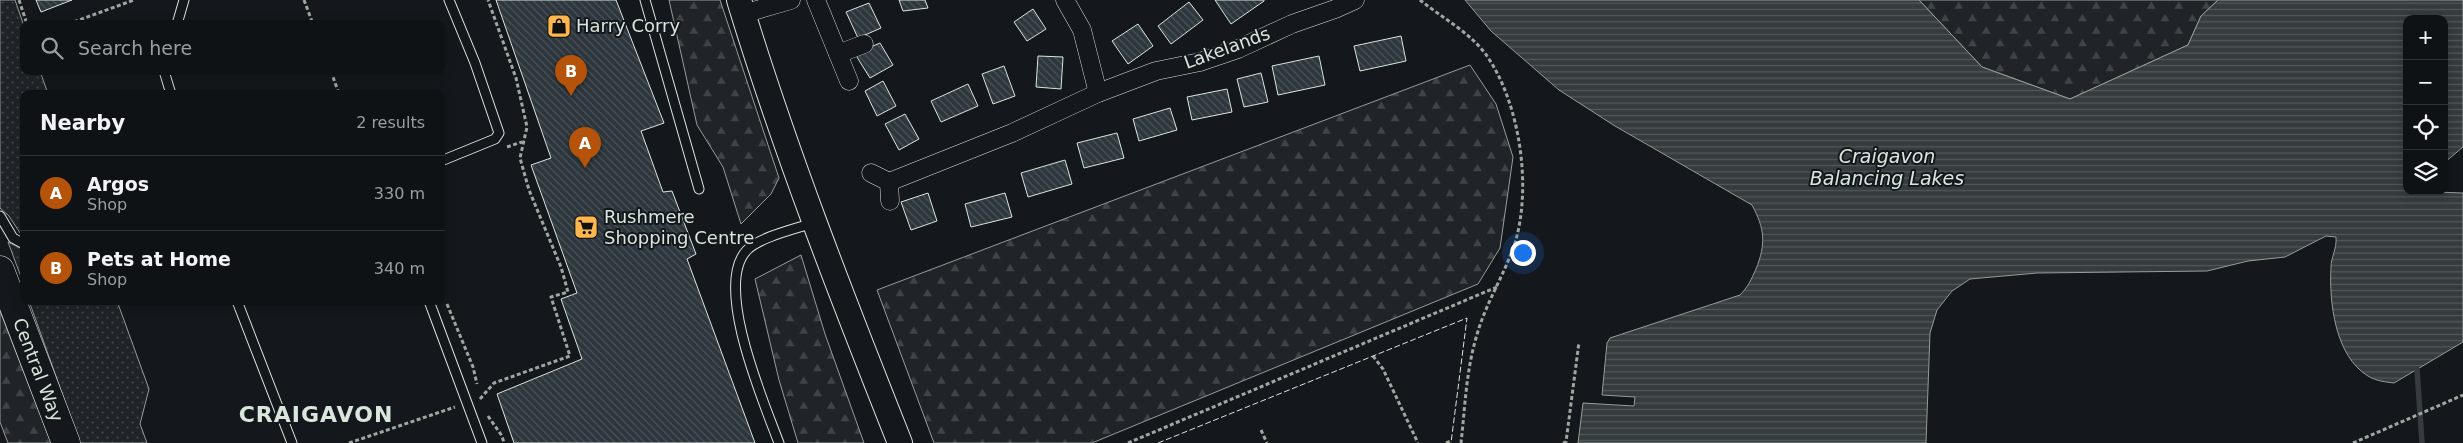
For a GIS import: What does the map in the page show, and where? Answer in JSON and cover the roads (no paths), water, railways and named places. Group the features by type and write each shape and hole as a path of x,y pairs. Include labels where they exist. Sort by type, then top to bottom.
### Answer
{"highway":[{"name":"Central Way","path":"0,270 66,443"}],"street":[{"path":"791,0 741,7 779,126 814,223 900,443"},
{"path":"816,0 849,82"},
{"path":"1065,0 1082,30 1098,93"},
{"name":"Lakelands","path":"889,182 1012,134 1098,93 1156,71 1200,62 1238,49 1292,24 1355,0"},
{"path":"838,54 864,44"},
{"path":"871,173 889,182 890,201"}],"lane":[{"path":"178,20 184,0"},
{"path":"445,159 495,139 499,133 475,63 449,0"},
{"path":"645,0 699,189"},
{"path":"165,75 170,90"},
{"path":"0,216 13,238 20,242"},
{"path":"778,443 740,331 735,296 736,275 739,261 747,250 756,243 814,223"},
{"path":"240,305 292,443"},
{"path":"430,305 482,443"}],"water":[{"name":"Craigavon Balancing Lakes","path":"1465,0 1919,0 1982,67 2070,99 2188,45 2201,16 2218,0 2463,0 2463,147 2448,160 2448,15 2403,15 2403,195 2463,193 2463,342 2394,383 2368,376 2357,367 2348,355 2336,327 2331,296 2331,263 2336,245 2336,237 2326,236 2285,257 2248,261 2207,271 2037,273 1970,279 1952,291 1937,310 1930,333 1926,443 1578,443 1583,403 1634,406 1635,397 1602,395 1607,343 1610,338 1740,295 1749,283 1759,260 1763,244 1762,229 1752,205 1615,126 1559,90 1491,31"}],"waterway":[{"path":"2417,369 2422,443"}],"place":[{"name":"Harry Corry","path":"559,26"},
{"name":"Pets at Home","path":"571,96"},
{"name":"Argos","path":"585,168"},
{"name":"Rushmere Shopping Centre","path":"586,227"}],"district":[{"name":"CRAIGAVON","path":"316,414"}]}
